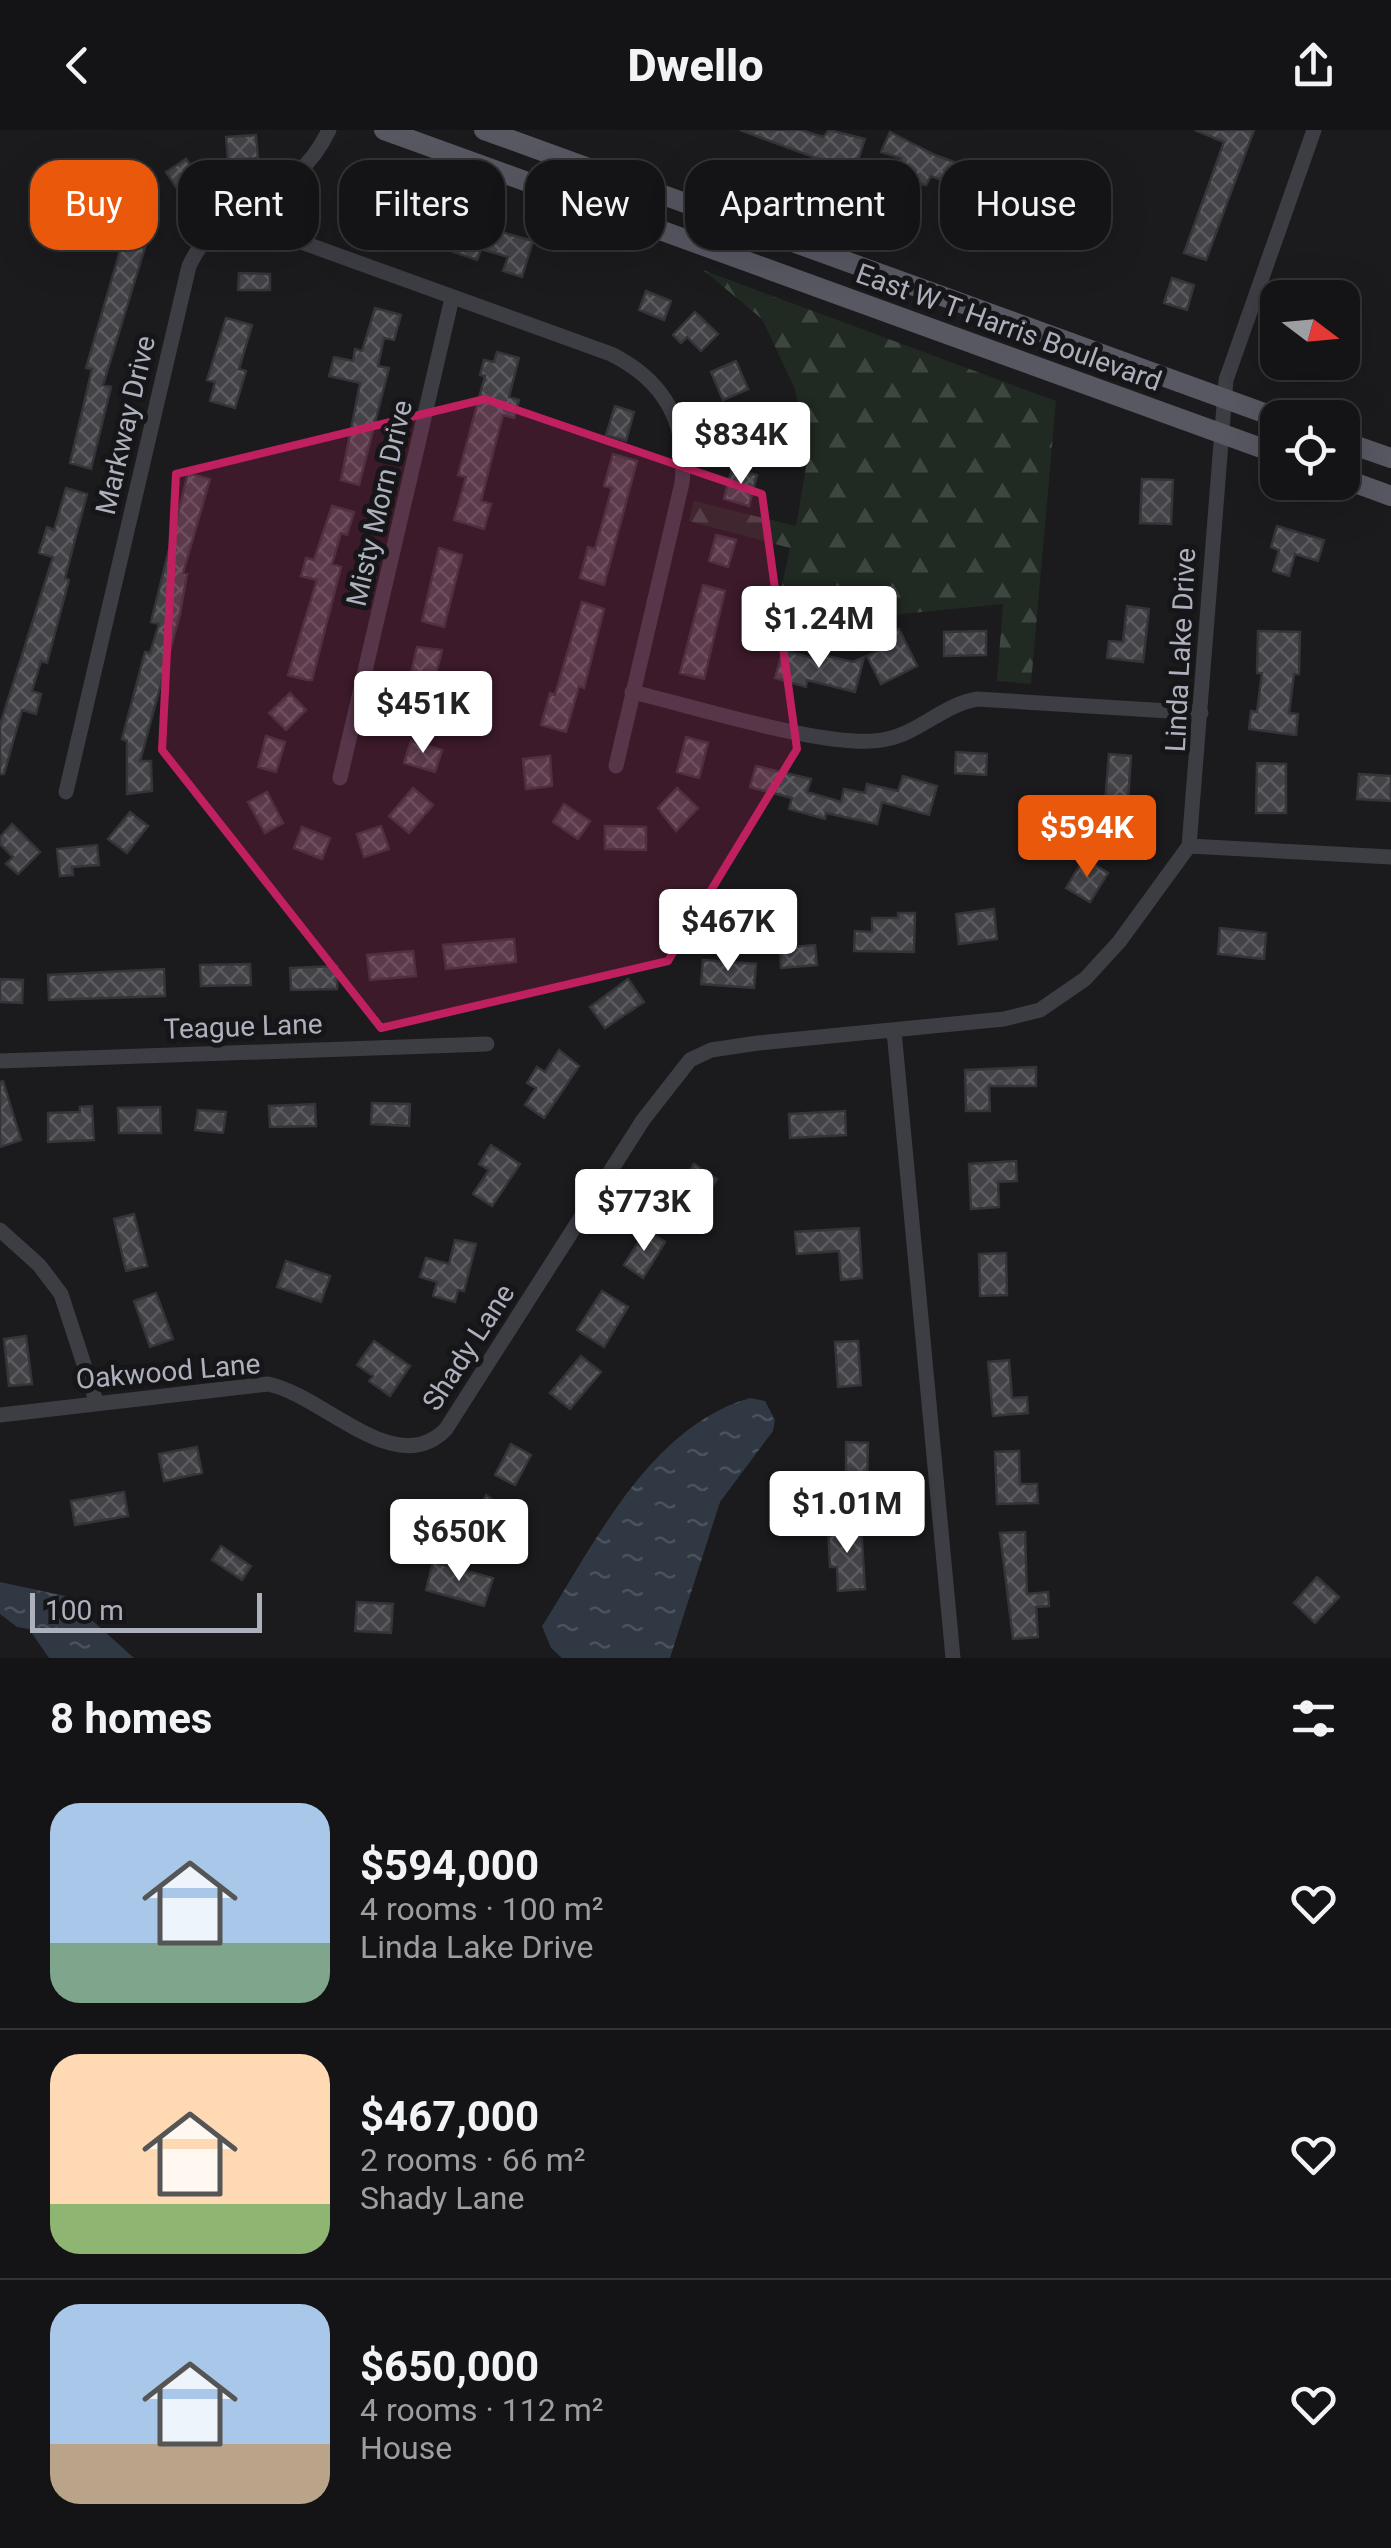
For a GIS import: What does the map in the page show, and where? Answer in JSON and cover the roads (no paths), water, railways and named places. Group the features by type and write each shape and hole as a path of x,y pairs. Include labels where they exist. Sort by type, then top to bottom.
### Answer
{"main road":[{"name":"East W T Harris Boulevard","path":"384,130 1260,448"},
{"name":"East W T Harris Boulevard","path":"484,130 1260,412"},
{"path":"1360,447 1391,458"},
{"path":"1360,485 1391,496"}],"street":[{"name":"Markway Drive","path":"312,160 329,130"},
{"name":"Linda Lake Drive","path":"1189,846 1220,434 1230,361 1314,130"},
{"path":"319,249 631,364 657,386 671,405 684,449 682,483 616,766"},
{"name":"Markway Drive","path":"66,792 186,277 200,250"},
{"name":"Misty Morn Drive","path":"340,778 452,298"},
{"path":"632,692 864,743 908,732 947,708 977,699 1202,713"},
{"path":"954,1658 894,1031 1004,1020 1033,1013 1064,996 1119,942 1189,846 1391,856"},
{"name":"Shady Lane","path":"386,1444 416,1449 446,1429 643,1120 690,1060 727,1048 894,1031"},
{"name":"Teague Lane","path":"0,1061 488,1044"},
{"path":"0,1230 39,1265 61,1294 96,1401"},
{"name":"Oakwood Lane","path":"0,1415 268,1384 306,1396 386,1444"}],"water":[{"path":"750,1398 765,1401 775,1420 773,1431 720,1502 670,1658 562,1658 551,1648 542,1626 628,1492 682,1434 714,1413"},
{"path":"0,1582 65,1596 134,1658 49,1658 29,1629 17,1627 0,1614"}]}
